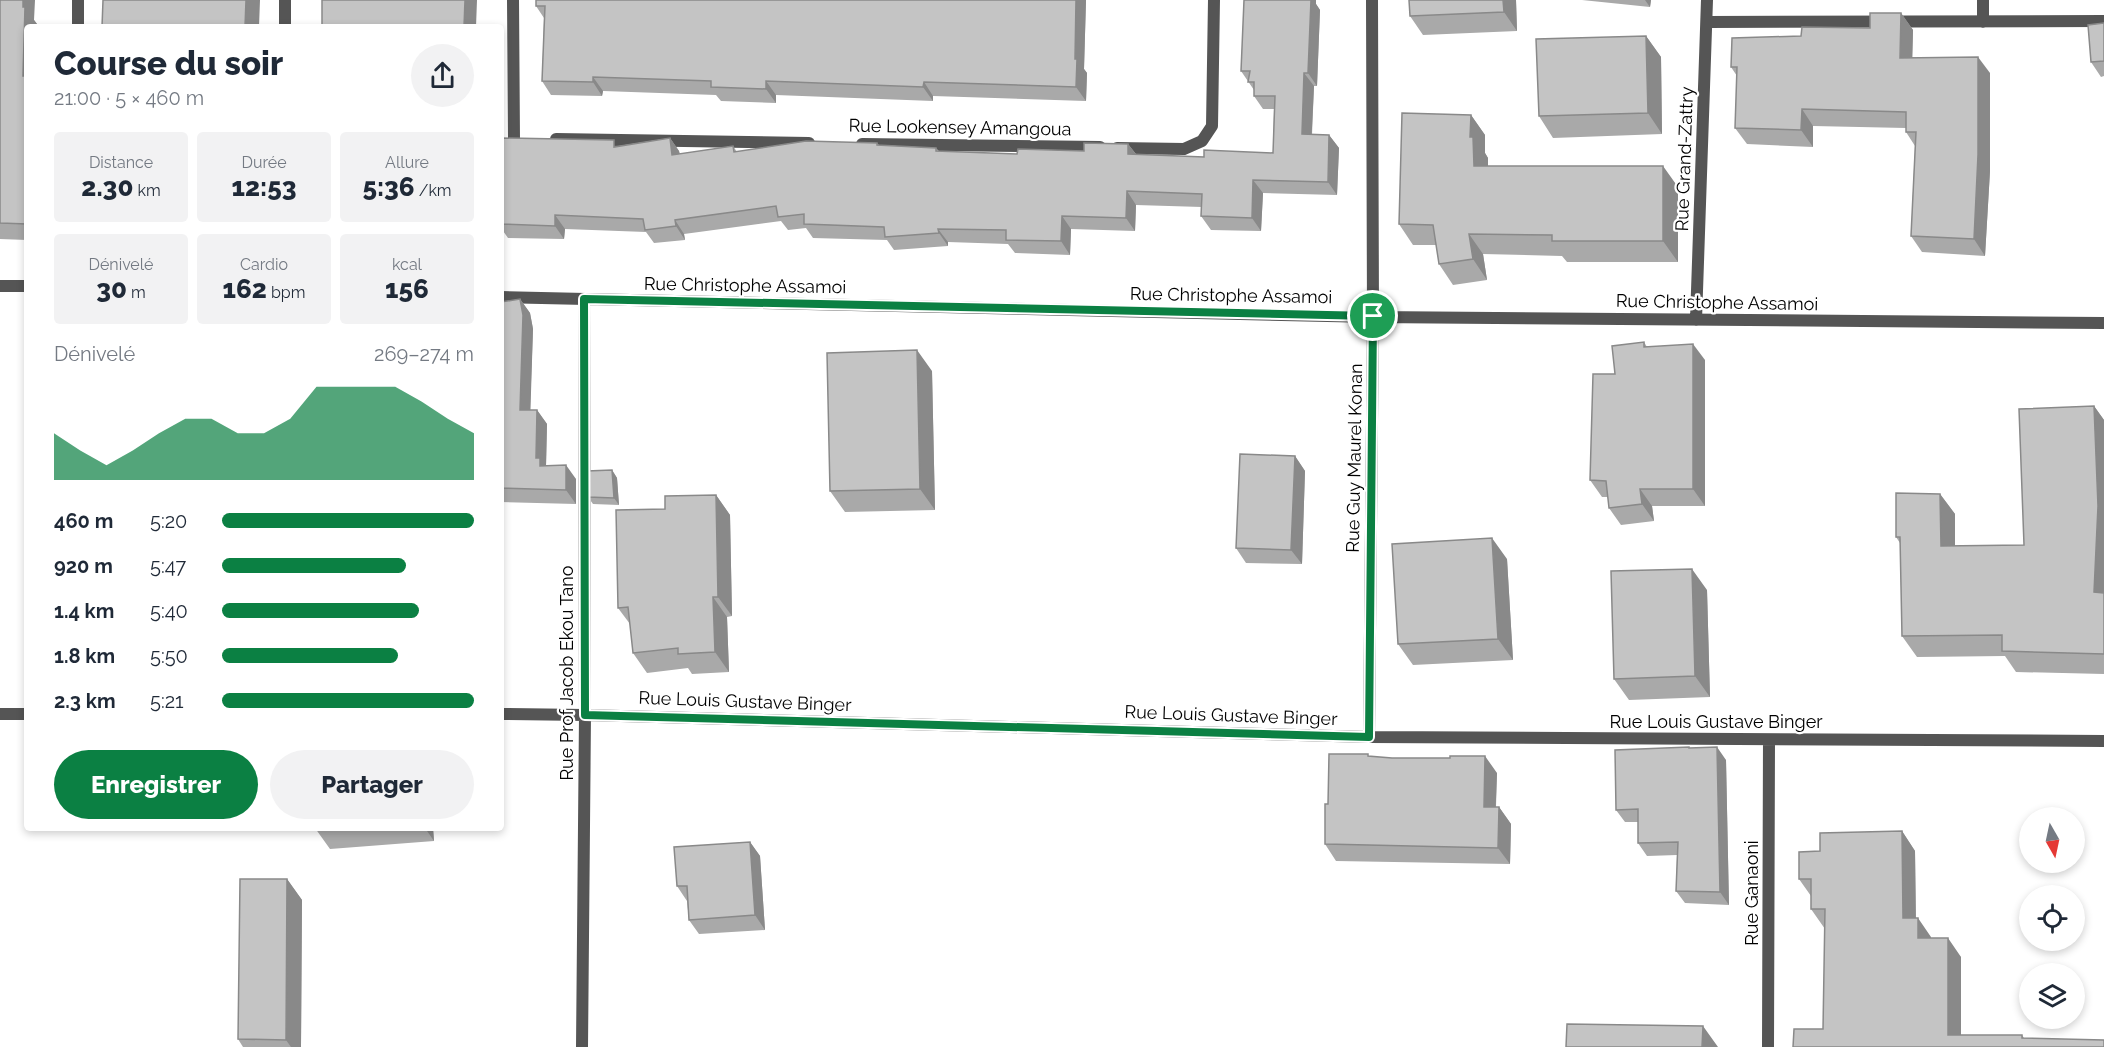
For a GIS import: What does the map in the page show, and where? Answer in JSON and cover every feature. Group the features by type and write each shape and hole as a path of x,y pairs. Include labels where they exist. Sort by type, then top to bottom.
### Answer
{"street":[{"path":"78,0 78,24"},
{"path":"285,0 285,24"},
{"path":"513,0 526,139"},
{"name":"Rue Lookensey Amangoua","path":"849,144 1184,149 1202,141 1212,126 1214,0"},
{"name":"Rue Guy Maurel Konan","path":"1369,737 1373,316 1372,0"},
{"name":"Rue Grand-Zattry","path":"1696,320 1707,0"},
{"path":"1983,0 1983,22"},
{"path":"1707,22 2104,21"},
{"name":"Rue Lookensey Amangoua","path":"504,138 825,143"},
{"path":"0,286 24,286"},
{"name":"Rue Christophe Assamoi","path":"504,297 1373,316 2104,323"},
{"name":"Rue Prof Jacob Ekou Tano","path":"582,1047 585,715 584,299"},
{"path":"0,714 24,714"},
{"name":"Rue Louis Gustave Binger","path":"504,714 1369,737 2104,741"},
{"name":"Rue Ganaoni","path":"1768,1047 1769,740"}],"building":[{"path":"0,0 23,0 23,7 25,7 24,224 0,223"},
{"path":"103,0 246,0 245,24 102,24"},
{"path":"322,0 465,0 464,24 322,24"},
{"path":"536,0 1076,0 1076,87 924,82 923,87 766,81 766,89 711,87 711,81 593,77 593,82 542,81 545,6 536,6"},
{"path":"1244,0 1311,0 1308,73 1304,73 1302,134 1329,135 1328,182 1253,180 1252,218 1201,216 1202,194 1127,191 1126,218 1062,216 1061,241 1006,240 1006,230 938,229 939,233 885,237 884,227 804,224 804,214 778,217 776,206 675,220 676,226 645,230 643,219 555,215 555,226 504,224 504,138 614,140 614,147 670,138 672,155 733,146 734,152 806,141 877,143 877,145 936,148 936,151 1017,154 1018,149 1084,151 1084,143 1128,144 1128,154 1204,157 1204,150 1273,153 1275,96 1254,96 1254,82 1248,82 1250,71 1241,71"},
{"path":"1409,0 1503,0 1504,12 1410,16"},
{"path":"1870,13 1901,13 1900,58 1978,57 1978,155 1974,239 1911,236 1916,132 1906,132 1906,112 1802,109 1801,130 1735,128 1737,67 1731,67 1732,38 1801,36 1802,27 1870,28"},
{"path":"2104,23 2104,61 2091,62 2088,25"},
{"path":"1646,36 1648,113 1539,116 1536,39"},
{"path":"1402,113 1471,115 1470,137 1473,137 1474,166 1663,166 1663,241 1552,241 1552,235 1469,234 1473,259 1439,264 1433,225 1399,224"},
{"path":"520,299 523,315 520,410 537,410 536,458 540,458 540,466 566,465 566,490 504,488 504,302"},
{"path":"1644,342 1644,347 1693,344 1693,489 1640,489 1642,504 1609,508 1606,481 1590,480 1593,374 1615,374 1612,346"},
{"path":"917,350 920,489 830,491 827,353"},
{"path":"2094,406 2098,506 2094,592 2104,593 2104,654 2002,651 2002,635 1902,636 1900,537 1896,537 1896,493 1940,494 1941,546 2024,545 2019,409"},
{"path":"1240,454 1295,456 1291,550 1236,548"},
{"path":"612,470 614,498 588,497 587,471"},
{"path":"716,495 718,597 713,597 715,652 678,654 678,648 633,653 628,607 618,608 616,510 665,509 665,496"},
{"path":"1492,538 1498,639 1398,644 1392,544"},
{"path":"1692,569 1695,676 1614,679 1611,571"},
{"path":"1717,747 1720,892 1676,891 1678,842 1638,843 1638,809 1616,810 1615,750"},
{"path":"1329,754 1368,754 1368,756 1392,758 1485,756 1484,807 1499,807 1498,848 1325,844"},
{"path":"1902,831 1903,918 1918,918 1918,938 1948,938 1948,1035 2022,1035 2022,1038 2104,1040 2104,1047 1793,1047 1794,1029 1823,1029 1825,909 1811,909 1811,879 1799,879 1799,852 1820,851 1820,833"},
{"path":"750,842 755,915 689,920 687,886 677,886 674,847"},
{"path":"240,879 287,879 286,1040 238,1039"},
{"path":"1567,1024 1703,1026 1702,1047 1566,1047"}],"route":[{"path":"584,299 1373,316 1369,737 585,715 584,299"}]}
